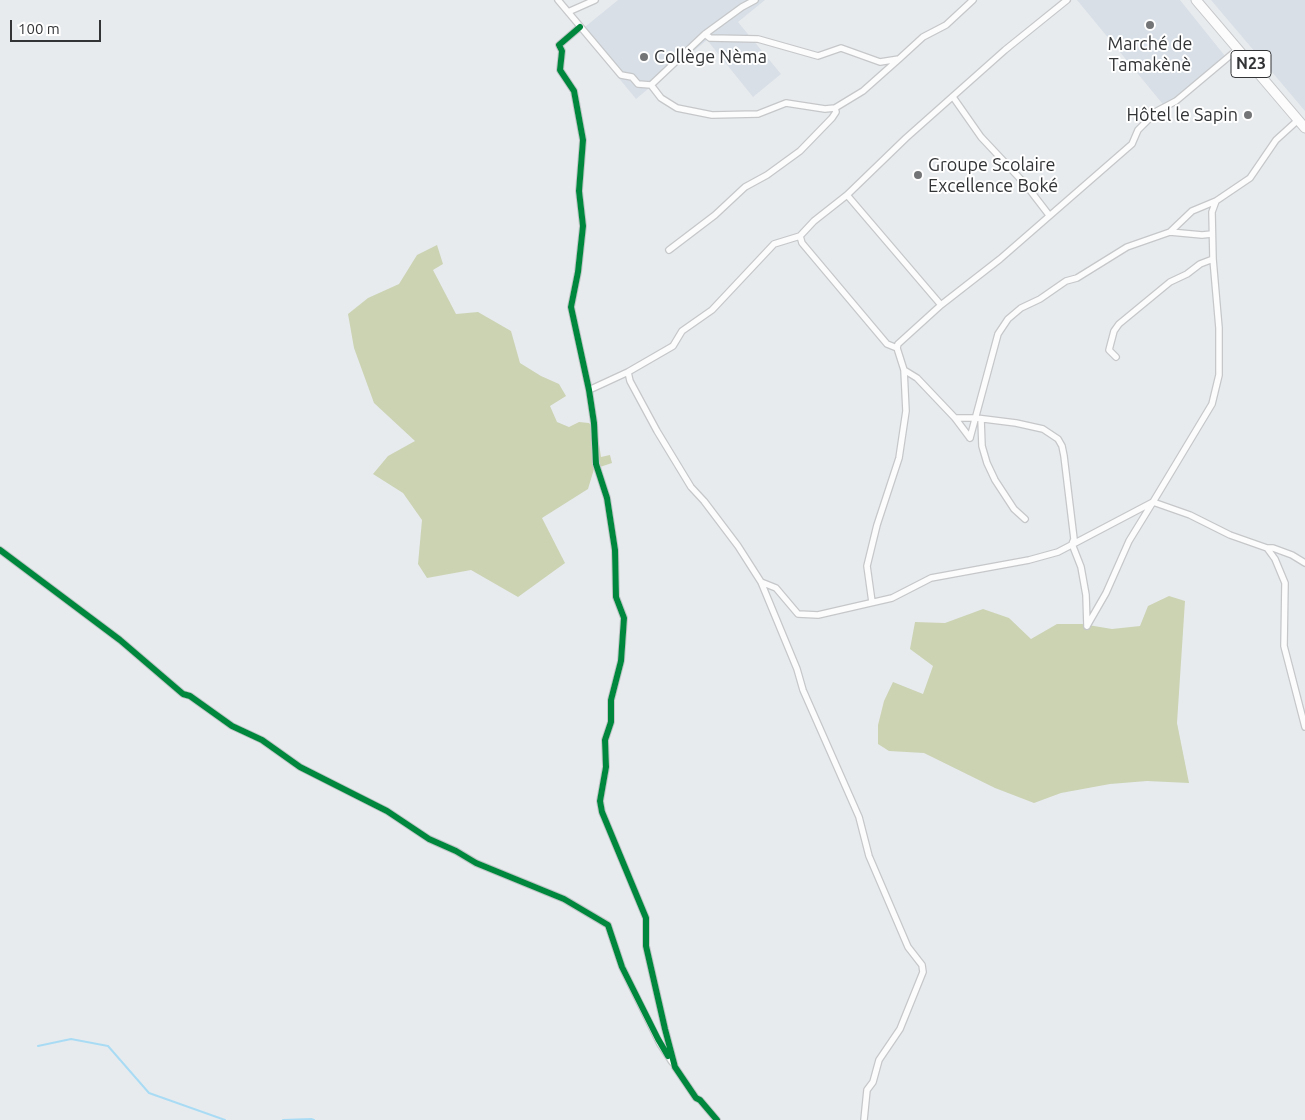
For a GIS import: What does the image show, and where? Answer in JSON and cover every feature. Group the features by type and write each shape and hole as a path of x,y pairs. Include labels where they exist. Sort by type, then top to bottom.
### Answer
{"highway":[{"name":"N23","path":"1196,0 1305,128"}],"street":[{"path":"558,0 621,75 632,78 638,84 651,85 705,34 742,7 756,0"},
{"path":"568,12 595,0"},
{"path":"651,85 660,98 677,108 712,115 758,114 786,103 825,109 835,108 863,91 923,37 946,25 973,0"},
{"path":"589,390 628,372 673,346 682,331 712,310 774,244 800,236 814,221 847,195 870,171 1005,50 1066,0"},
{"path":"580,27 559,45 562,51 560,70 574,92 583,140 579,191 583,226 578,272 571,307 589,390 594,424 596,464 607,498 615,550 616,597 624,618 621,661 611,700 611,722 605,740 606,767 600,801 602,812 646,918 646,946 675,1067"},
{"path":"705,34 710,38 758,39 818,56 841,48 880,62 899,59"},
{"path":"872,602 867,566 877,525 899,458 906,411 904,370 897,348 898,344 942,305 1000,259 1132,144 1138,130 1157,111 1176,100 1238,48"},
{"path":"953,97 981,136 1026,185 1049,215"},
{"path":"668,250 715,214 745,187 767,175 800,151 832,118 836,112 835,108"},
{"path":"904,370 917,378 956,418 970,438 978,418 998,334 1013,315 1021,308 1048,294 1059,285 1078,278 1127,247 1170,232 1192,211 1216,202 1250,178 1276,140 1298,120"},
{"path":"847,195 942,305"},
{"path":"956,418 978,418 1016,423 1043,429 1058,439 1064,456 1074,539 1072,544 1081,567 1086,595 1087,626 1106,593 1129,541 1212,404 1219,375 1219,328 1212,234 1212,212 1216,202"},
{"path":"1170,232 1212,234"},
{"path":"800,236 802,243 887,344 897,348"},
{"path":"1116,357 1109,350 1114,331 1119,324 1170,282 1187,274 1200,264 1213,259"},
{"path":"628,372 630,381 657,431 691,487 710,508 761,582 797,669 802,690 859,817 869,856 908,947 922,965 923,972 900,1029 879,1060 873,1082 867,1090 864,1120"},
{"path":"978,418 982,446 987,463 995,480 1014,509 1025,519"},
{"path":"761,582 776,588 798,614 818,615 892,598 931,578 1029,560 1058,552 1153,502 1190,515 1230,535 1267,548 1273,548 1305,562"},
{"path":"1267,548 1275,559 1285,583 1284,646 1305,728"},
{"path":"0,550 120,640 183,694 190,696 232,726 262,740 300,767 387,811 429,839 456,851 476,863 564,900 608,925 622,967 660,1044 696,1098 700,1100 717,1120"}],"shaded area":[{"name":"Collège Nèma","path":"618,0 765,0 738,22 781,74 753,97 707,40 636,99 580,31"},
{"path":"1077,0 1180,0 1225,56 1166,108"},
{"path":"1211,0 1305,0 1305,111"}],"green space":[{"path":"437,245 443,264 433,270 456,314 478,312 511,331 520,363 559,384 566,396 550,406 557,422 569,427 579,422 589,423 597,431 601,457 610,455 612,463 594,469 588,489 542,518 565,563 518,597 471,570 427,578 418,564 422,520 403,493 373,474 388,456 415,441 374,403 354,348 348,314 368,298 399,284 417,255"},
{"path":"1169,596 1185,601 1177,723 1189,783 1147,781 1110,784 1061,793 1034,803 995,788 924,753 889,751 878,744 878,725 884,701 893,682 923,694 933,666 910,649 915,622 945,623 983,609 1009,618 1031,639 1057,624 1082,624 1112,629 1140,626 1148,606"}],"waterway":[{"path":"38,1046 71,1039 108,1046 149,1093 225,1120"},
{"path":"283,1120 314,1120"}],"cycle path":[{"path":"580,27 559,45 562,51 560,70 574,91 583,140 579,191 583,226 578,272 571,307 589,390 594,423 596,464 607,498 615,550 616,597 624,618 621,661 611,700 611,722 605,740 606,767 600,801 602,812 646,918 646,946 675,1067 696,1098 700,1100 717,1120"},
{"path":"0,550 120,640 183,694 190,696 232,726 262,740 300,767 387,811 429,839 456,851 476,863 564,899 608,925 622,967 668,1056"}],"place":[{"name":"Marché de Tamakènè","path":"1150,25"},
{"name":"Collège Nèma","path":"644,57"},
{"name":"Hôtel le Sapin","path":"1248,115"},
{"name":"Groupe Scolaire Excellence Boké","path":"918,175"}]}
